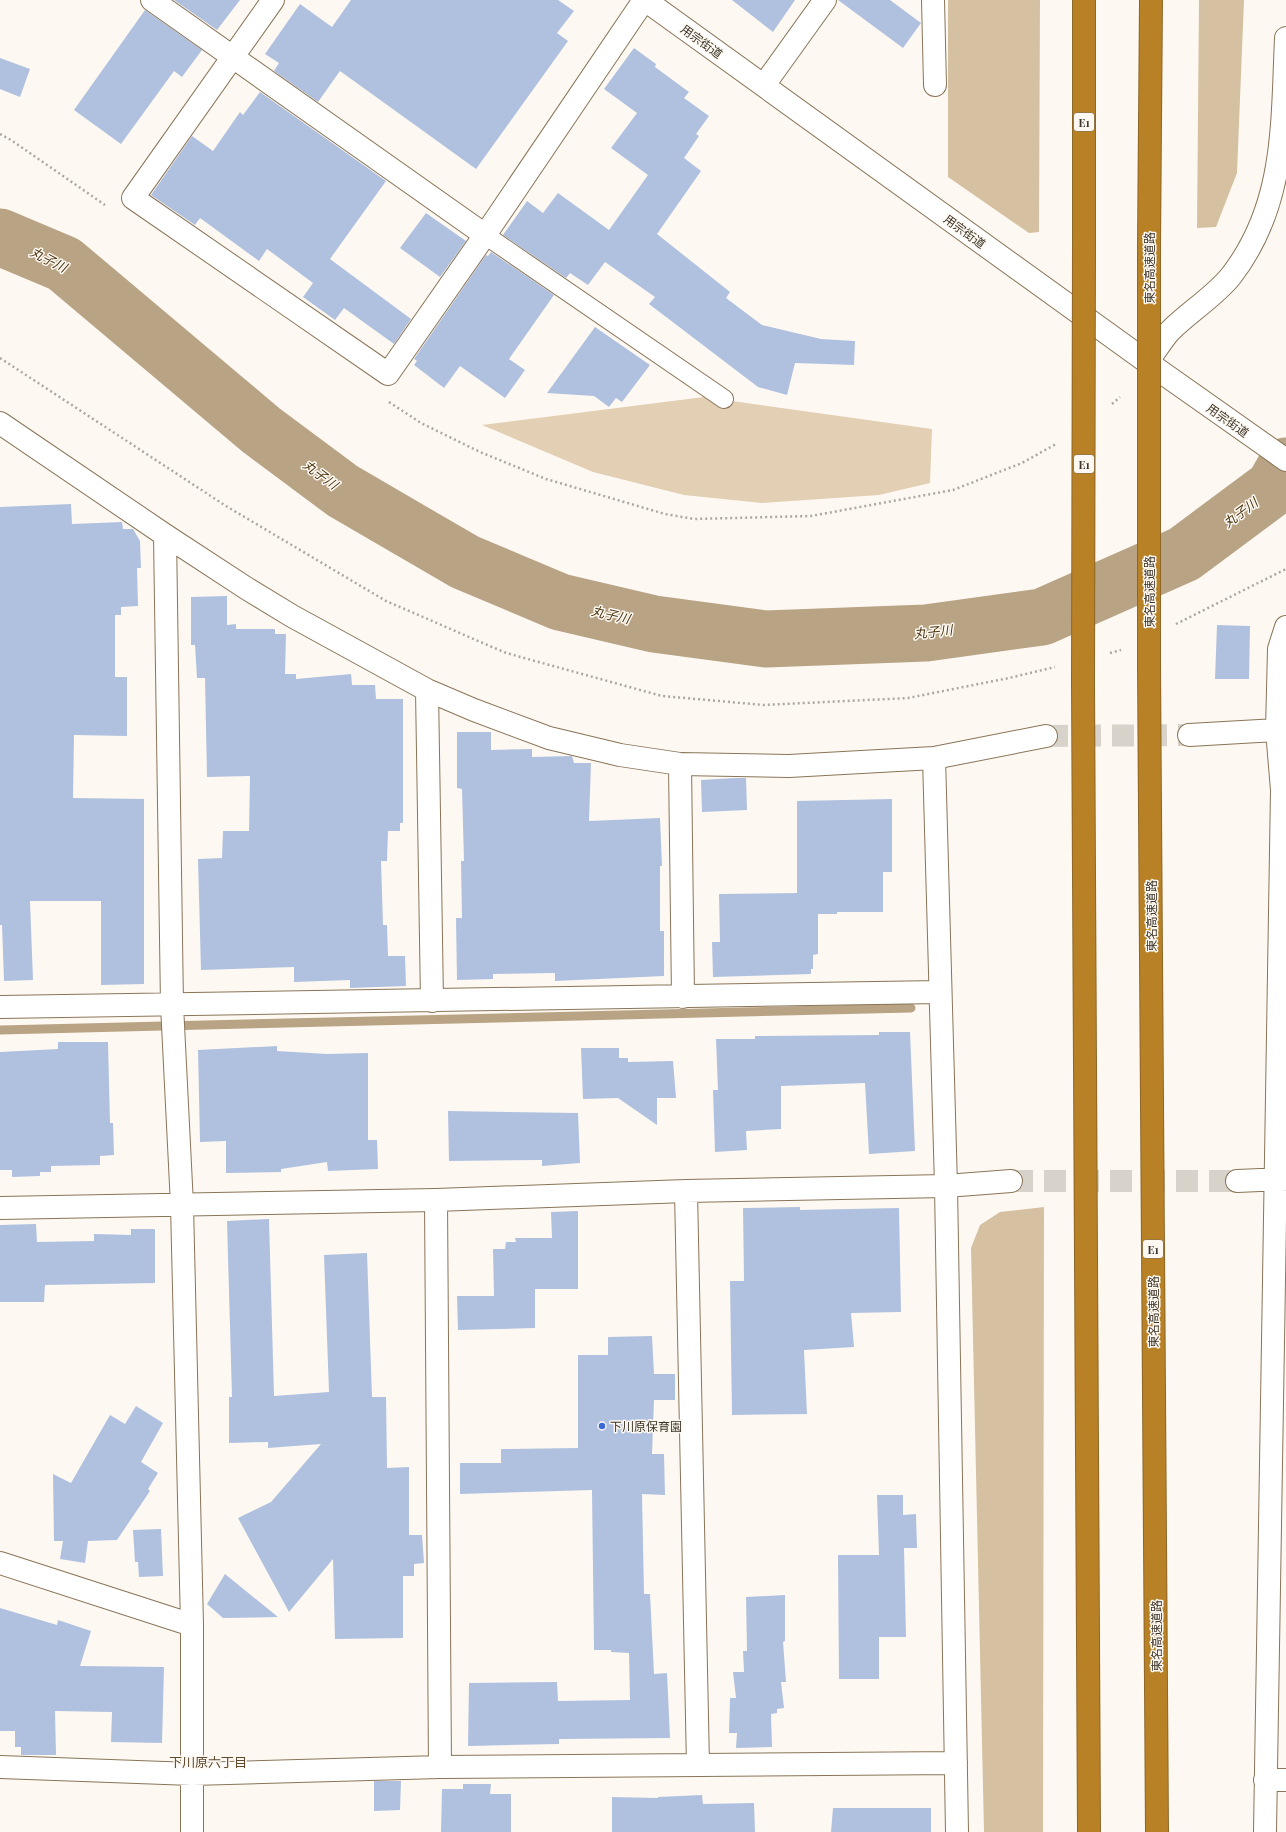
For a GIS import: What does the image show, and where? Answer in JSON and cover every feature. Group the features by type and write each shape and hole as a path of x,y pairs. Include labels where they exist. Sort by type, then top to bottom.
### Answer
{"highway":[{"name":"E1","path":"1084,0 1083,683 1089,1832"},
{"name":"東名高速道路","path":"1151,0 1149,245 1149,665 1157,1832"}],"street":[{"path":"152,0 486,235"},
{"path":"273,0 133,198 388,374 486,235 645,0"},
{"name":"用宗街道","path":"645,0 1181,387 1286,460"},
{"path":"764,85 825,0"},
{"path":"933,0 935,85"},
{"path":"1147,362 1170,331 1210,298 1231,276 1261,227 1273,196 1281,156 1286,38"},
{"path":"0,423 165,535 292,616 427,690 474,710 549,738 620,755 680,764 789,766 934,758 1046,736"},
{"path":"165,535 172,1005 182,1205 192,1625 192,1832"},
{"path":"1265,1832 1276,1780 1284,791 1278,730 1279,649 1286,627"},
{"path":"427,690 432,1002"},
{"path":"1189,735 1278,730"},
{"path":"934,758 946,1186 957,1832"},
{"path":"680,764 683,997"},
{"path":"0,1007 432,1002 940,992"},
{"path":"1237,1181 1281,1180"},
{"path":"0,1208 436,1200 686,1191 946,1186 1011,1181"},
{"path":"686,1191 698,1765"},
{"path":"436,1200 440,1767"},
{"path":"0,1563 192,1625"},
{"path":"0,1767 192,1774 440,1767 956,1763"}],"lane":[{"path":"486,235 724,399"}],"path":[{"path":"0,134 12,140 110,209"},
{"path":"0,358 226,506 386,600 506,653 662,696 764,705 908,698 1061,666"},
{"path":"1106,408 1118,399 1147,362"},
{"path":"382,398 421,423 480,452 546,479 658,512 694,519 811,516 952,490 1022,463 1059,442"},
{"path":"1169,628 1286,569"},
{"path":"1105,655 1126,648"}],"shaded area":[{"path":"948,0 1040,0 1039,232 1029,233 948,177"},
{"path":"1199,0 1244,0 1237,173 1216,227 1197,228"},
{"path":"704,397 932,429 930,483 879,495 762,503 684,495 593,472 482,425"},
{"path":"1044,1207 1043,1832 984,1832 971,1248 980,1225 1000,1212"}],"building":[{"path":"174,0 240,0 217,30"},
{"path":"351,0 558,0 574,11 557,33 568,41 476,169 340,71 318,102 274,71 279,63 265,54 300,4 332,27"},
{"path":"732,0 795,0 773,32"},
{"path":"838,0 890,0 921,23 903,48"},
{"path":"145,10 202,50 182,77 174,71 121,144 74,110"},
{"path":"634,48 656,64 655,67 689,92 684,98 709,116 696,134 699,136 684,158 701,171 657,234 730,292 726,298 762,325 821,339 855,341 854,365 795,363 787,395 758,387 649,304 655,297 605,262 588,285 570,273 566,278 503,235 527,201 543,213 558,193 609,230 648,175 611,148 637,113 604,89"},
{"path":"0,58 30,69 20,97 0,89"},
{"path":"260,92 386,181 330,259 411,319 394,344 344,308 335,320 303,297 313,283 267,249 259,261 200,218 195,225 151,195 192,136 213,151 240,112 243,115"},
{"path":"426,213 466,241 440,277 400,248"},
{"path":"491,252 554,295 509,359 525,370 505,398 460,366 444,388 414,365 417,361 414,359 486,255 488,256"},
{"path":"595,327 650,365 622,402 616,398 609,407 594,396 547,393"},
{"path":"71,504 72,524 122,522 123,529 133,529 140,541 141,568 137,568 138,606 121,607 121,615 115,615 115,677 127,677 127,736 74,735 73,798 144,799 144,984 101,985 101,901 30,901 33,980 4,981 2,925 0,925 0,507"},
{"path":"227,596 227,625 236,624 236,629 275,629 275,634 286,634 285,674 296,674 296,679 351,674 352,685 375,685 376,699 403,699 403,823 400,823 400,831 388,831 387,861 381,861 383,925 387,925 388,956 405,956 406,986 350,988 350,980 294,982 294,967 201,970 198,859 222,858 223,831 249,831 250,776 207,777 205,678 197,678 195,645 191,645 191,597"},
{"path":"1217,625 1250,626 1249,679 1215,679"},
{"path":"457,732 491,732 491,750 532,749 532,757 572,756 574,763 591,763 589,821 660,818 662,866 660,866 660,931 664,931 664,976 555,981 555,973 493,974 493,979 457,980 456,918 462,918 461,861 464,861 462,789 457,788"},
{"path":"746,778 747,810 702,812 701,780"},
{"path":"892,799 892,872 883,872 883,912 837,912 837,914 818,914 818,954 813,955 813,969 811,969 811,974 713,977 712,942 720,942 719,894 797,893 797,801"},
{"path":"879,1032 910,1032 915,1151 869,1154 865,1083 781,1086 781,1129 746,1131 747,1150 715,1152 713,1090 718,1090 716,1039 755,1039 755,1036 879,1035"},
{"path":"58,1042 108,1042 110,1123 113,1123 114,1155 100,1156 100,1165 51,1166 51,1172 40,1172 40,1176 12,1177 12,1170 0,1170 0,1052 58,1049"},
{"path":"277,1046 277,1051 327,1054 368,1053 368,1140 377,1140 378,1169 328,1171 327,1162 281,1169 281,1172 226,1173 226,1141 200,1142 198,1050"},
{"path":"581,1048 619,1048 619,1058 628,1058 628,1062 673,1061 676,1098 657,1098 657,1125 618,1098 583,1099"},
{"path":"448,1111 578,1113 580,1163 542,1166 542,1160 449,1161"},
{"path":"800,1207 800,1210 899,1208 901,1312 851,1313 854,1347 804,1350 807,1414 732,1415 730,1281 744,1281 743,1208"},
{"path":"578,1211 578,1289 535,1289 535,1328 458,1330 457,1296 494,1296 493,1249 505,1249 506,1242 516,1242 515,1238 552,1238 551,1212"},
{"path":"269,1219 274,1396 329,1392 324,1255 367,1253 372,1397 386,1397 387,1468 409,1467 409,1535 422,1535 424,1563 414,1564 414,1576 403,1576 403,1638 335,1639 333,1559 289,1612 238,1518 271,1502 321,1444 268,1448 268,1442 229,1443 229,1397 232,1397 227,1221"},
{"path":"36,1224 37,1242 94,1241 94,1234 131,1235 131,1229 155,1229 155,1283 45,1285 44,1302 0,1302 0,1225"},
{"path":"652,1336 654,1374 675,1374 675,1400 654,1400 652,1454 664,1454 665,1495 642,1494 644,1594 650,1594 654,1674 667,1673 670,1738 559,1739 559,1744 468,1746 469,1683 557,1682 558,1701 630,1700 629,1653 611,1652 611,1650 594,1650 592,1490 460,1494 460,1463 501,1463 501,1449 578,1448 578,1355 608,1355 608,1337"},
{"path":"136,1406 163,1423 141,1462 158,1473 148,1489 150,1491 117,1540 88,1541 85,1563 60,1559 63,1541 54,1541 53,1474 71,1483 110,1415 125,1424"},
{"path":"877,1495 903,1495 903,1515 916,1514 917,1548 904,1548 906,1637 879,1637 879,1679 839,1679 838,1555 879,1555"},
{"path":"161,1529 163,1576 139,1577 138,1562 135,1562 133,1530"},
{"path":"225,1574 278,1617 223,1618 207,1604"},
{"path":"785,1595 785,1641 783,1642 786,1682 781,1682 784,1708 777,1709 777,1713 771,1714 772,1747 736,1748 737,1733 729,1733 730,1698 736,1698 733,1672 744,1672 743,1651 747,1651 746,1597"},
{"path":"0,1608 57,1625 58,1620 91,1631 80,1666 164,1667 162,1743 111,1742 112,1712 55,1711 56,1755 21,1755 21,1747 15,1747 15,1731 0,1731"},
{"path":"374,1781 401,1781 400,1810 374,1811"},
{"path":"463,1784 491,1784 490,1794 511,1794 511,1832 441,1832 442,1789 463,1789"},
{"path":"702,1795 703,1804 754,1803 755,1832 612,1832 612,1797 658,1798"},
{"path":"833,1808 931,1808 931,1832 831,1832"}],"waterway":[{"name":"丸子川","path":"0,237 64,264 261,430 343,491 465,562 560,602 654,624 766,639 926,633 1042,617 1184,554 1274,487 1286,466"},
{"path":"0,1030 911,1008"}],"tunnel":[{"path":"1046,736 1189,735"},
{"path":"1011,1181 1237,1181"}],"place":[{"name":"下川原保育園","path":"602,1426"}],"district":[{"name":"下川原六丁目","path":"208,1761"}]}
